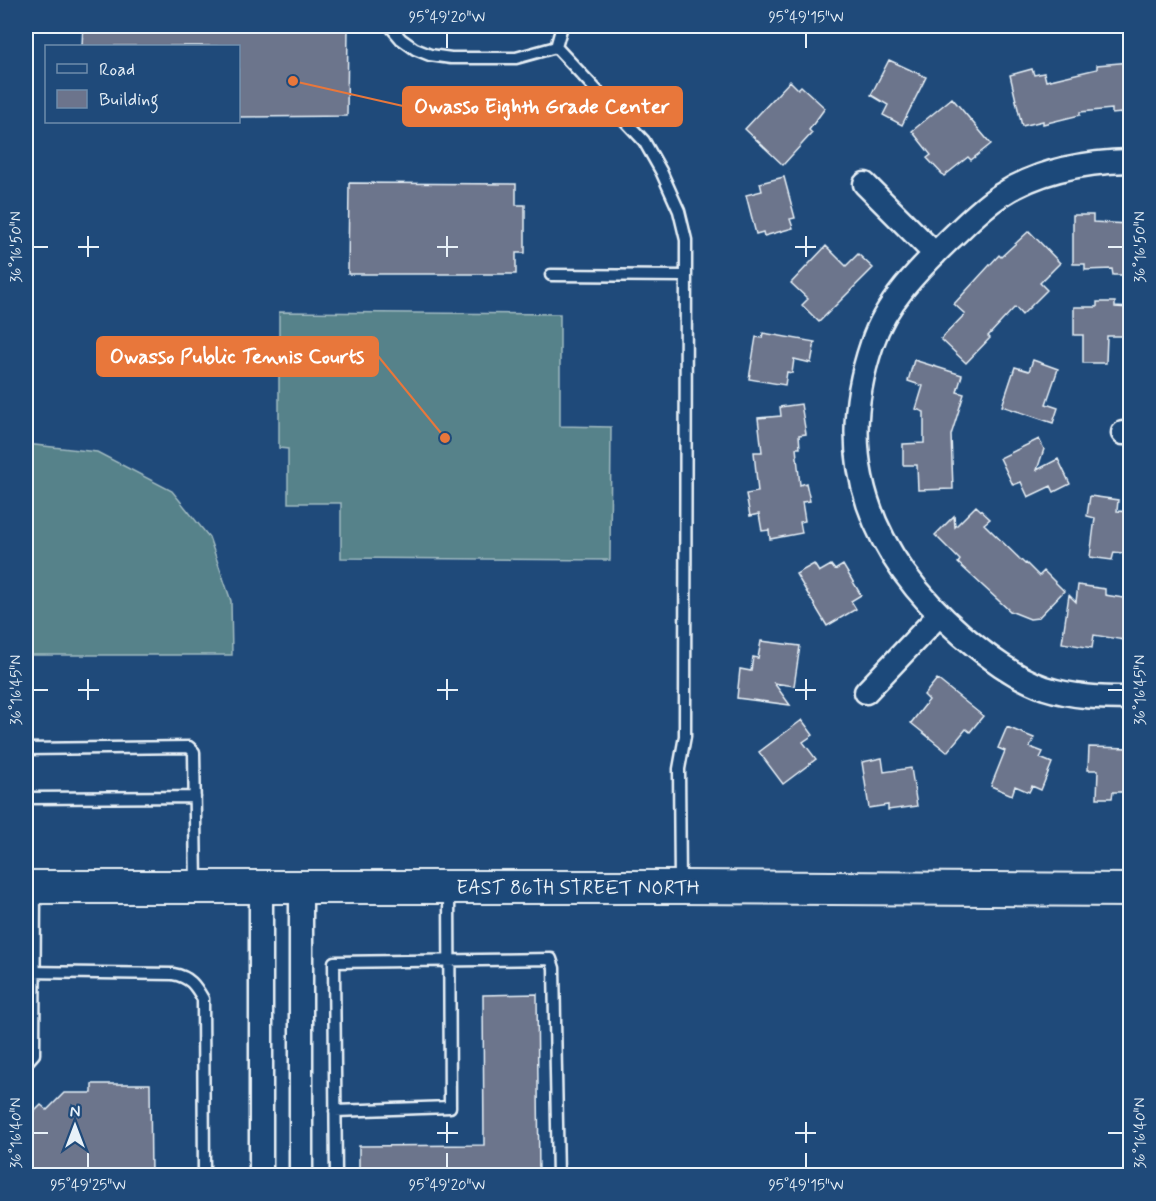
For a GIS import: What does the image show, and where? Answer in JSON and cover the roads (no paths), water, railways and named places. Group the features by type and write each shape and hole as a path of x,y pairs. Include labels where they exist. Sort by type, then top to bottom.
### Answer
{"main road":[{"name":"EAST 86TH STREET NORTH","path":"30,887 1131,890"}],"street":[{"path":"1131,161 1107,161 1080,165 1029,180 1001,195 977,214 935,254 898,295 872,342 858,400 857,435 861,481 875,525 901,571 939,615 990,658 1029,681 1074,695 1131,698"},
{"path":"865,184 935,254"},
{"path":"866,692 939,615"},
{"path":"261,887 261,1176"},
{"path":"301,887 301,1176"}],"lane":[{"path":"390,26 401,39 415,49 430,55 451,58 516,58 556,47"},
{"path":"556,47 562,26"},
{"path":"556,47 644,141 679,211 686,240 685,736 679,769 680,887"},
{"path":"551,274 686,276"},
{"path":"26,750 189,747 194,752 196,887"},
{"path":"26,798 195,797"},
{"path":"26,1063 34,1054 30,887"},
{"path":"335,1111 450,1107 449,887"},
{"path":"336,1176 334,962 551,959 554,968 558,1176"},
{"path":"31,972 173,974 185,976 194,984 203,999 204,1176"}],"place":[{"name":"Owasso Eighth Grade Center","path":"293,81"},
{"name":"Owasso Public Tennis Courts","path":"445,438"}]}
